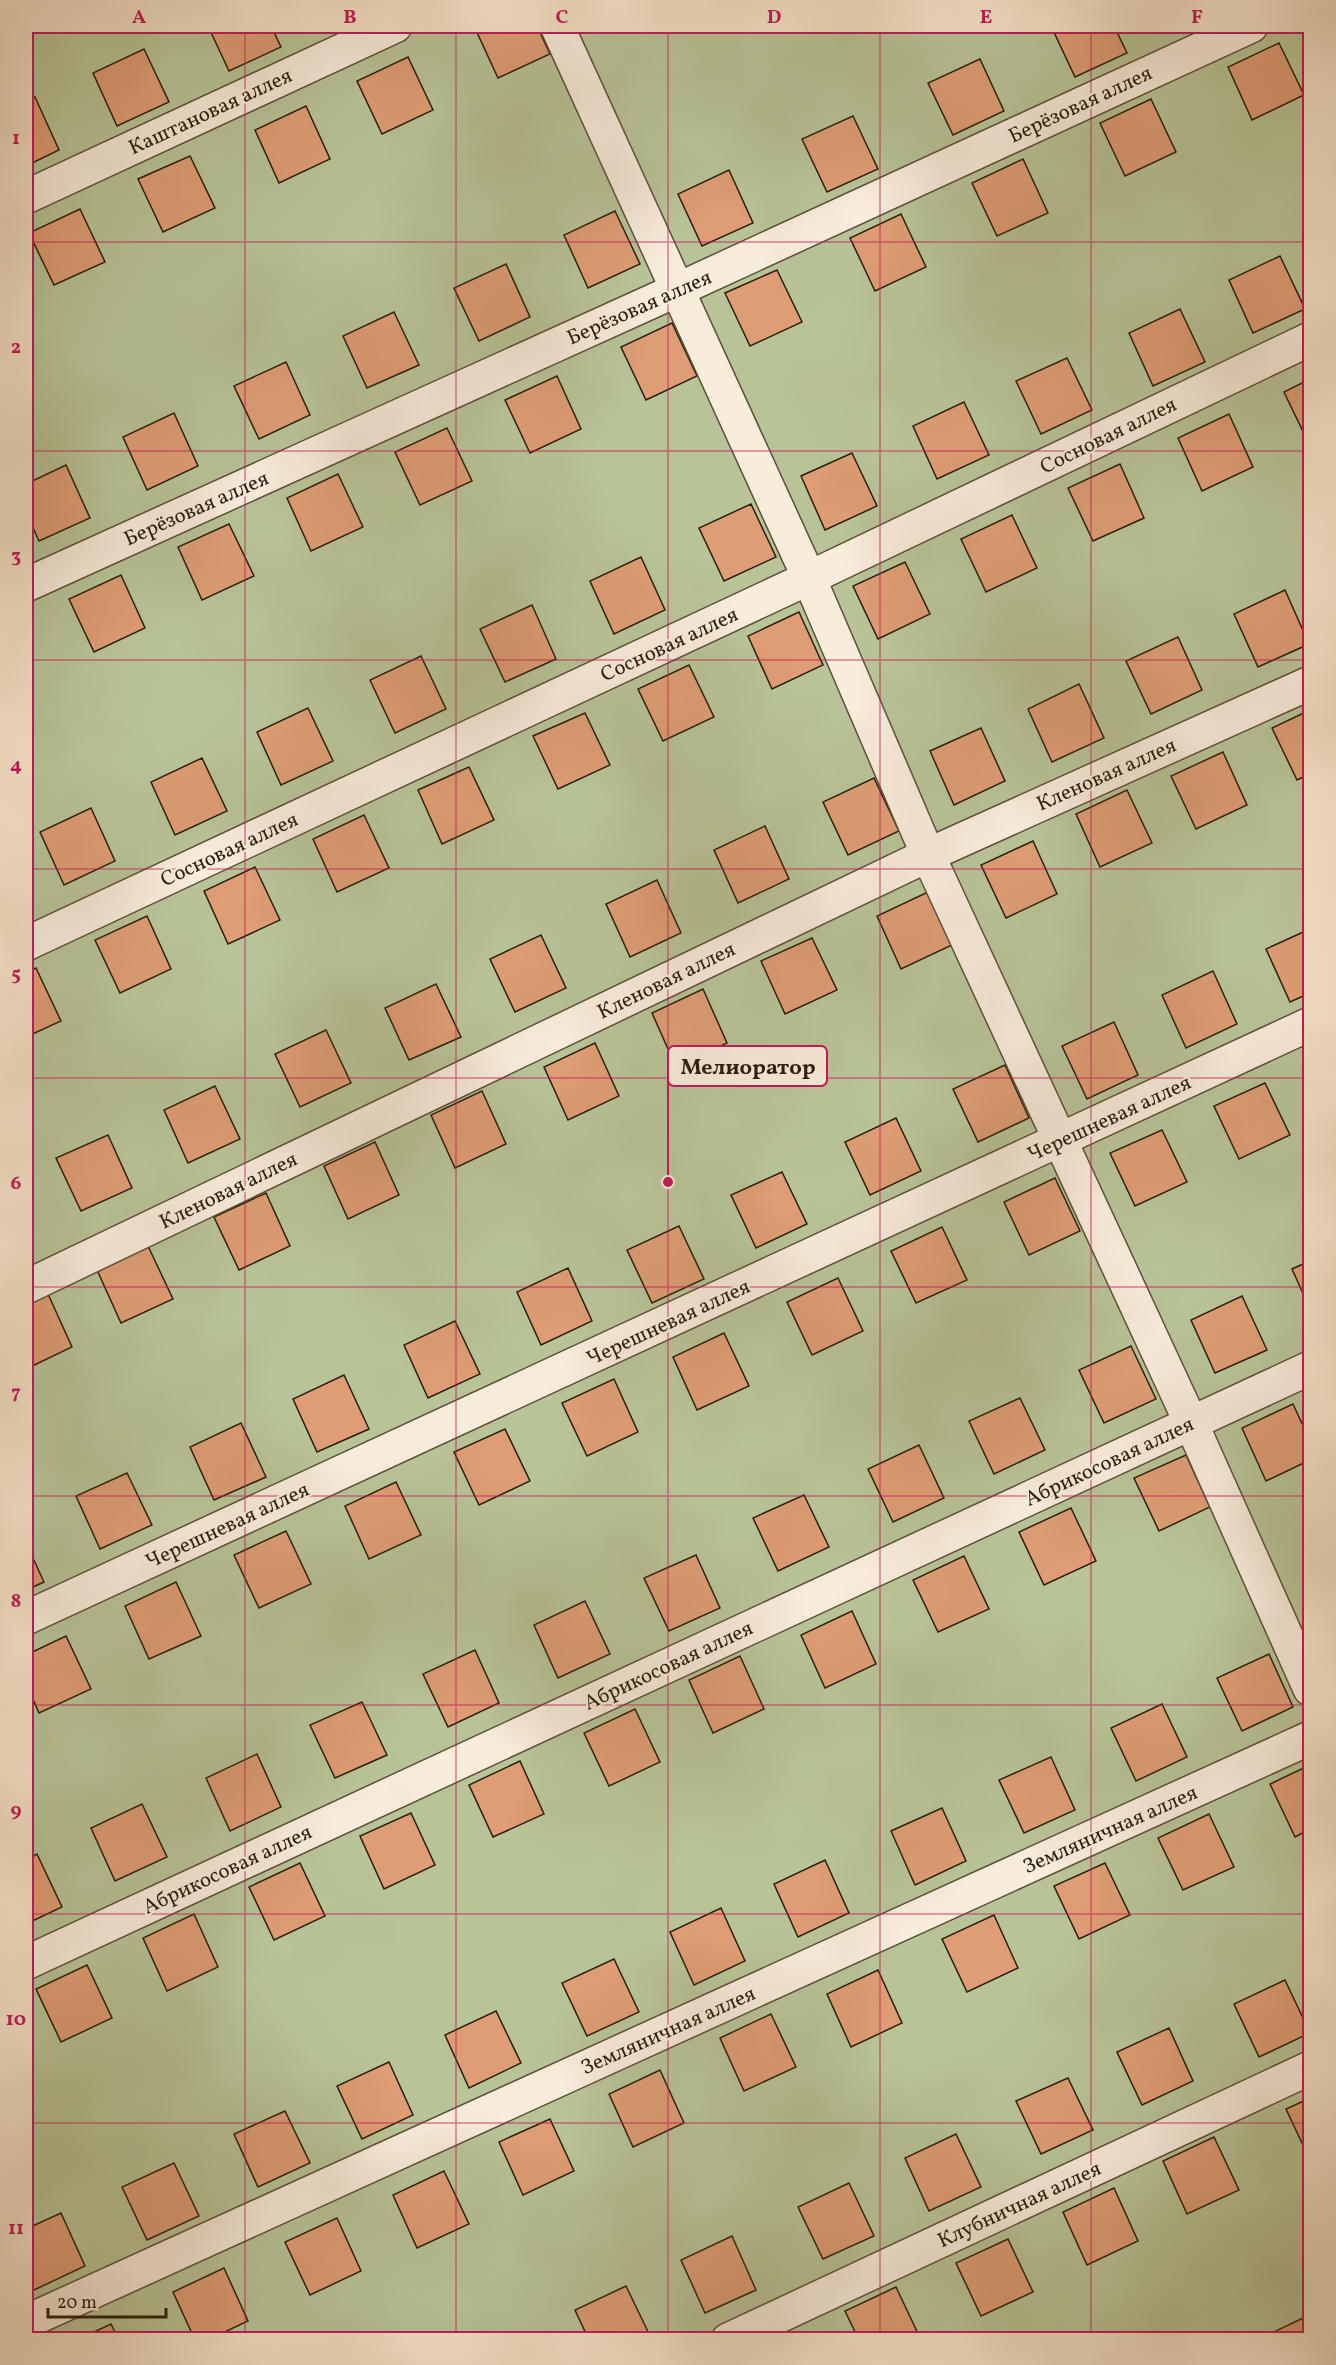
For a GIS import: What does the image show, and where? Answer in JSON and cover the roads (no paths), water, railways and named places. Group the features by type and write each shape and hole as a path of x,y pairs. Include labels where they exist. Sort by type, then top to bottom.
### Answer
{"street":[{"name":"Каштановая аллея","path":"26,197 395,26"},
{"path":"557,26 809,578 928,855 1191,1423 1311,1689"},
{"name":"Берёзовая аллея","path":"26,585 677,290 1251,26"},
{"name":"Сосновая аллея","path":"26,944 809,578 1311,339"},
{"name":"Кленовая аллея","path":"26,1287 928,855 1311,683"},
{"name":"Черешневая аллея","path":"26,1618 1311,1024"},
{"name":"Абрикосовая аллея","path":"26,1963 1311,1368"},
{"name":"Земляничная аллея","path":"26,2322 1311,1738"},
{"name":"Клубничная аллея","path":"728,2340 1311,2068"}],"place":[{"name":"Мелиоратор","path":"668,1182"}]}
